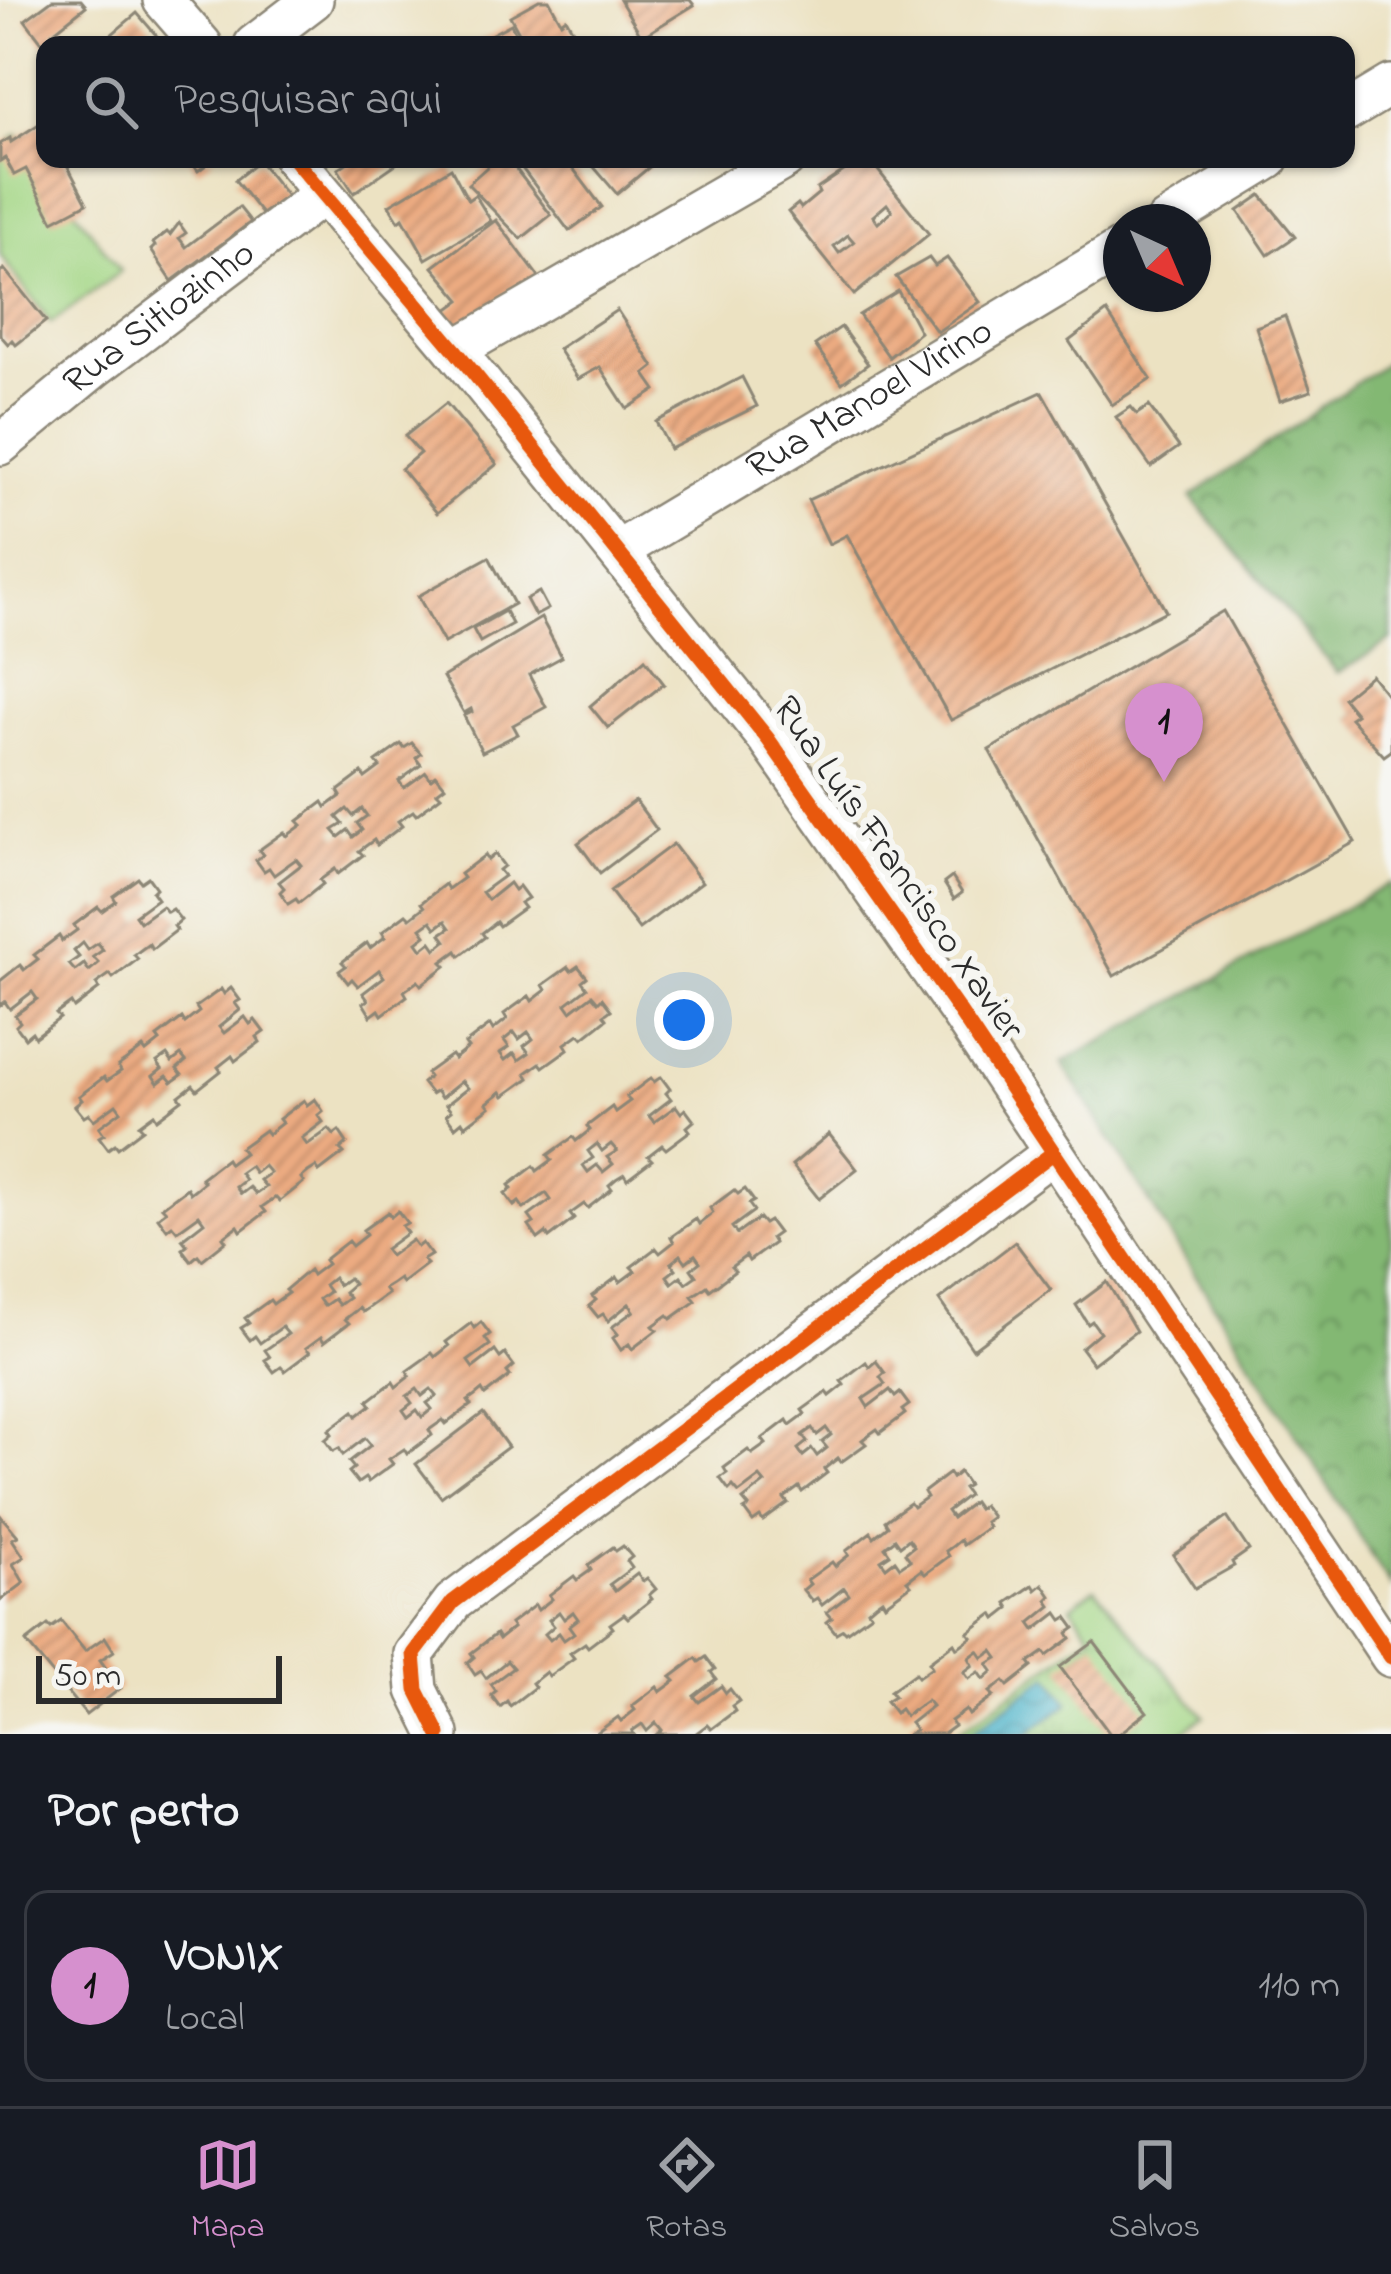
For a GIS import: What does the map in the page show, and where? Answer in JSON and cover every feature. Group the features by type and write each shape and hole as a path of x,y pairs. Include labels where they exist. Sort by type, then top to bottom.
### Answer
{"street":[{"path":"163,0 194,36"},
{"path":"266,36 313,0"},
{"path":"1355,107 1391,85"},
{"name":"Rua Luís Francisco Xavier","path":"301,168 455,350 768,739 957,1008 1391,1657"},
{"path":"455,350 769,168"},
{"path":"1195,204 1254,168"},
{"name":"Rua Sitiozinho","path":"0,445 322,195"},
{"name":"Rua Manoel Virino","path":"618,551 1103,260"},
{"path":"439,1734 417,1690 414,1654 453,1602 1053,1153"}],"green space":[{"path":"18,134 36,158 36,168 44,168 121,271 51,323 0,255 0,148"},
{"path":"1391,359 1391,640 1338,673 1191,497"},
{"path":"1391,883 1391,1586 1062,1063"},
{"path":"1095,1588 1204,1716 1180,1734 955,1734 1092,1635 1071,1606"}],"water":[{"path":"1049,1675 1069,1703 1027,1734 969,1734"}],"building":[{"path":"52,0 81,0 86,6 52,33 54,36 37,36 25,20"},
{"path":"539,0 549,0 561,22 566,18 576,36 521,36 510,16"},
{"path":"620,0 690,0 694,5 644,36"},
{"path":"137,13 157,36 110,36"},
{"path":"511,24 517,36 488,36"},
{"path":"36,126 36,168 69,168 87,203 53,221 26,169 14,175 5,158 0,161 0,144 10,138 11,142"},
{"path":"250,168 265,168 287,196 262,214 235,180"},
{"path":"339,168 390,168 354,193"},
{"path":"451,168 468,200 475,195 491,221 426,259 403,218 399,221 389,205"},
{"path":"486,168 515,168 551,215 521,239 468,184"},
{"path":"522,168 573,168 602,207 569,231"},
{"path":"595,168 648,168 617,194"},
{"path":"848,168 876,168 929,234 854,295 788,212 798,204 801,208 819,193 817,189","holes":["887,204 892,211 878,223 873,216","848,235 854,242 839,253 834,246"]},
{"path":"1261,195 1295,237 1268,255 1238,211"},
{"path":"239,207 251,222 172,281 151,250 153,243 167,232 170,235 179,223 186,233 179,238 186,247"},
{"path":"496,220 541,280 457,332 443,313 461,300 433,267"},
{"path":"929,258 935,266 947,258 980,302 937,332 896,277"},
{"path":"4,269 46,321 16,345 0,335 0,272"},
{"path":"898,291 920,332 889,357 859,315"},
{"path":"617,310 654,367 645,374 656,390 627,409 600,367 578,379 558,349"},
{"path":"1107,312 1151,379 1112,405 1069,341"},
{"path":"1285,316 1311,391 1280,401 1256,327"},
{"path":"841,327 868,364 842,383 815,345"},
{"path":"742,377 757,406 670,449 656,422"},
{"path":"1042,392 1166,611 951,720 847,535 829,544 808,500"},
{"path":"446,403 497,464 437,513 401,469 420,453 405,436"},
{"path":"1149,406 1179,447 1151,467 1116,417 1131,407 1137,414"},
{"path":"489,557 514,604 444,643 418,596"},
{"path":"539,592 548,609 535,616 526,599"},
{"path":"505,611 512,624 480,642 473,629"},
{"path":"1223,611 1355,842 1114,976 989,750"},
{"path":"541,618 562,657 529,675 546,707 513,725 518,734 482,752 464,716 471,709 464,713 443,677"},
{"path":"645,659 664,684 608,728 590,706"},
{"path":"1371,675 1391,700 1391,751 1384,756 1350,718 1356,714 1343,698"},
{"path":"412,743 421,754 416,758 421,765 399,781 404,788 426,772 445,786 437,792 441,796 416,815 413,811 398,821 402,826 377,845 374,840 359,851 363,855 338,874 335,869 320,880 323,884 299,903 296,899 288,904 279,882 301,865 296,859 274,875 256,860 263,855 259,850 302,825 298,821 323,802 326,807 341,796 338,791 362,773 365,778 380,767 376,762 401,744 404,748","holes":["347,809 353,816 362,809 367,816 357,823 362,830 353,837 348,830 339,837 333,830 343,824 337,817"]},
{"path":"635,800 657,830 600,873 578,843"},
{"path":"673,844 702,882 639,929 610,891"},
{"path":"495,854 504,866 499,870 504,876 482,892 488,900 509,883 514,890 519,886 528,898 520,903 524,908 499,926 496,922 460,956 457,951 442,962 446,966 404,991 407,996 382,1015 379,1010 371,1016 363,993 384,977 379,970 358,986 352,979 348,983 339,971 346,966 342,962 367,943 370,948 385,937 382,932 406,914 410,918 424,907 421,903 445,884 448,889 463,878 460,874 485,855 488,860","holes":["431,921 436,928 445,921 450,928 441,934 446,941 436,949 431,942 422,949 417,942 426,935 421,928"]},
{"path":"148,877 157,899 135,915 140,922 162,906 181,920 174,926 177,930 152,949 149,944 134,955 138,959 96,984 99,989 74,1008 71,1003 56,1014 60,1018 35,1037 32,1032 25,1038 15,1015 37,999 32,992 10,1009 5,1002 0,1006 0,981 20,965 24,970 38,959 34,955 59,936 62,941 77,930 74,925 98,907 102,911 116,901 113,896 138,878 141,882","holes":["83,943 88,950 98,943 103,950 93,957 99,963 89,971 84,964 75,971 69,964 79,957 74,951"]},
{"path":"952,877 962,893 954,899 944,883"},
{"path":"578,966 587,977 582,981 587,988 566,1004 571,1011 592,995 598,1002 602,998 611,1010 604,1015 607,1019 583,1038 579,1034 565,1044 568,1049 543,1067 540,1063 526,1073 529,1078 504,1096 501,1092 465,1126 462,1121 455,1127 446,1115 451,1111 446,1105 468,1088 462,1081 441,1098 422,1083 429,1077 426,1073 451,1055 454,1059 490,1025 493,1030 507,1019 504,1014 529,996 532,1001 546,990 543,985 568,967 571,971","holes":["514,1032 519,1039 528,1032 533,1039 524,1046 529,1053 519,1060 514,1053 505,1060 500,1053 509,1047 504,1040"]},
{"path":"231,988 240,1000 235,1003 240,1010 219,1027 224,1033 245,1017 250,1024 255,1020 264,1032 257,1037 260,1042 235,1061 232,1056 197,1090 193,1085 157,1119 154,1114 139,1125 143,1129 118,1148 115,1144 108,1149 99,1137 104,1134 99,1127 121,1111 116,1104 94,1120 89,1114 84,1117 75,1106 82,1100 79,1096 121,1071 118,1066 143,1048 146,1052 182,1018 185,1023 199,1012 196,1007 221,989 224,994","holes":["167,1055 172,1062 181,1055 186,1061 177,1069 182,1075 172,1082 167,1076 158,1083 153,1076 162,1069 157,1062"]},
{"path":"661,1077 671,1099 649,1116 654,1122 676,1106 681,1113 685,1109 694,1121 687,1127 690,1131 666,1149 662,1145 648,1156 652,1160 627,1179 624,1174 616,1179 609,1185 612,1189 588,1208 584,1204 570,1214 574,1219 549,1238 546,1233 538,1239 529,1226 534,1223 529,1216 551,1200 546,1193 524,1209 519,1202 514,1206 505,1194 512,1189 509,1185 534,1166 537,1171 552,1160 548,1155 573,1137 576,1141 612,1107 615,1112 630,1101 626,1097 651,1078 654,1082","holes":["597,1144 602,1151 611,1144 617,1151 607,1157 613,1164 603,1172 597,1165 588,1172 583,1165 593,1158 588,1151"]},
{"path":"315,1099 323,1111 318,1115 323,1122 302,1138 307,1145 329,1129 334,1135 339,1131 347,1143 340,1149 344,1153 319,1172 316,1167 308,1172 301,1178 304,1182 280,1201 276,1197 262,1207 266,1212 241,1231 238,1226 223,1237 226,1241 202,1260 198,1255 191,1261 182,1249 187,1245 182,1239 204,1222 199,1215 177,1231 172,1225 167,1229 158,1217 166,1211 162,1207 187,1188 190,1193 226,1159 229,1164 244,1153 240,1148 265,1130 268,1134 304,1100 307,1105","holes":["250,1166 255,1173 264,1166 270,1173 260,1180 266,1187 256,1194 250,1187 241,1194 236,1187 245,1180 240,1173"]},
{"path":"829,1134 857,1169 819,1199 792,1165"},
{"path":"745,1189 754,1201 749,1204 754,1211 732,1227 737,1234 759,1218 764,1224 769,1221 778,1233 771,1238 774,1243 731,1267 735,1271 710,1290 707,1286 692,1296 696,1301 653,1326 657,1330 632,1349 629,1344 621,1350 612,1327 634,1311 629,1304 608,1321 589,1306 596,1300 592,1296 617,1277 620,1282 635,1271 631,1267 656,1248 660,1253 674,1242 671,1237 696,1219 699,1224 713,1213 710,1208 734,1190 738,1194","holes":["681,1255 686,1262 695,1255 700,1262 691,1269 696,1276 686,1283 681,1276 672,1283 667,1276 676,1269 671,1263"]},
{"path":"398,1211 407,1223 402,1226 407,1233 385,1249 390,1256 412,1240 417,1247 422,1243 431,1255 423,1260 427,1264 402,1283 399,1279 384,1289 388,1294 363,1312 359,1308 345,1319 349,1323 324,1342 321,1337 306,1348 310,1352 285,1371 281,1367 274,1372 265,1360 270,1357 265,1350 288,1334 282,1327 260,1343 255,1336 250,1340 241,1328 249,1323 245,1318 288,1293 285,1290 309,1270 312,1275 327,1264 324,1260 348,1241 352,1246 366,1235 363,1230 388,1212 391,1217","holes":["333,1278 338,1285 348,1278 353,1284 344,1292 349,1298 339,1305 334,1299 324,1306 319,1299 329,1292 324,1285"]},
{"path":"1015,1242 1051,1290 973,1349 939,1300"},
{"path":"1107,1282 1136,1331 1093,1364 1081,1348 1100,1332 1092,1321 1088,1324 1076,1305"},
{"path":"481,1322 490,1334 485,1338 490,1345 468,1361 473,1368 495,1351 500,1358 505,1354 514,1366 507,1372 510,1376 485,1395 482,1390 446,1424 443,1420 429,1430 432,1435 407,1454 404,1449 389,1459 393,1464 368,1482 365,1478 358,1483 349,1472 354,1468 349,1462 371,1445 365,1438 343,1455 325,1440 332,1434 329,1430 354,1411 357,1416 393,1382 396,1387 410,1376 407,1371 432,1353 435,1357 471,1323 474,1328","holes":["417,1389 422,1396 431,1389 437,1396 427,1403 432,1409 422,1417 417,1410 408,1417 403,1410 412,1403 407,1396"]},
{"path":"876,1361 885,1373 880,1377 885,1384 863,1399 868,1407 890,1390 895,1397 900,1393 909,1405 902,1410 905,1414 862,1440 866,1444 841,1462 838,1458 802,1492 799,1487 784,1498 788,1503 763,1521 760,1517 753,1522 743,1500 765,1483 760,1477 739,1493 733,1486 729,1490 720,1478 727,1473 724,1468 748,1450 752,1454 766,1444 762,1439 787,1420 790,1425 827,1392 830,1396 866,1362 869,1367","holes":["812,1428 817,1435 826,1428 831,1435 822,1442 827,1448 817,1456 812,1449 803,1456 798,1449 807,1442 802,1435"]},
{"path":"483,1413 508,1447 441,1497 416,1464"},
{"path":"959,1472 968,1485 963,1488 968,1495 947,1511 952,1518 973,1502 978,1509 983,1505 992,1517 985,1522 988,1527 963,1545 960,1540 946,1551 949,1556 907,1581 911,1585 885,1604 882,1599 875,1604 868,1610 871,1614 846,1632 836,1633 827,1622 832,1618 827,1612 849,1595 844,1588 822,1605 803,1590 810,1584 807,1580 832,1562 835,1566 871,1532 874,1537 888,1526 885,1521 927,1497 924,1492 949,1473 952,1478","holes":["895,1539 900,1546 909,1539 914,1546 905,1553 910,1560 900,1567 895,1560 886,1567 881,1560 890,1554 885,1547"]},
{"path":"0,1515 18,1536 12,1539 24,1557 13,1564 24,1583 0,1601"},
{"path":"1227,1517 1249,1550 1232,1562 1234,1566 1195,1588 1173,1555"},
{"path":"623,1546 632,1557 627,1561 632,1568 610,1584 615,1591 637,1574 656,1589 649,1595 652,1599 628,1618 624,1614 610,1624 613,1628 588,1647 585,1643 570,1653 574,1658 549,1676 546,1672 510,1706 507,1701 500,1707 491,1695 496,1691 491,1684 513,1668 507,1661 486,1678 481,1671 475,1675 467,1663 474,1657 471,1653 496,1634 499,1639 535,1605 538,1610 552,1599 549,1595 591,1570 588,1565 613,1547 616,1551","holes":["559,1612 564,1619 573,1612 578,1619 569,1626 574,1633 564,1640 559,1633 550,1640 545,1634 554,1626 549,1620"]},
{"path":"1043,1584 1051,1606 1030,1623 1035,1630 1057,1613 1075,1628 1068,1633 1071,1638 1029,1663 1032,1667 1008,1686 1004,1681 990,1692 994,1696 969,1715 966,1710 951,1721 954,1726 943,1734 909,1734 915,1730 910,1723 932,1706 927,1700 905,1716 900,1709 895,1713 886,1701 894,1696 890,1691 932,1667 929,1662 954,1643 957,1648 972,1637 968,1633 993,1614 996,1619 1010,1608 1007,1603 1033,1585 1036,1590","holes":["978,1651 983,1658 993,1651 998,1658 988,1664 993,1671 984,1679 979,1672 969,1679 964,1672 973,1665 969,1658"]},
{"path":"61,1621 85,1651 105,1637 114,1651 100,1660 121,1688 86,1715 26,1642"},
{"path":"1094,1642 1147,1712 1119,1734 1110,1734 1060,1667"},
{"path":"706,1657 716,1679 694,1696 699,1702 721,1686 739,1701 732,1706 735,1711 711,1729 707,1725 695,1734 657,1734 662,1730 656,1723 647,1731 642,1724 634,1734 595,1734 618,1717 621,1721 657,1687 660,1692 675,1681 671,1677 696,1658 699,1662"}],"cycle path":[{"path":"302,168 455,350 768,739 957,1008 1391,1657"},
{"path":"439,1734 417,1690 414,1654 453,1602 1053,1153"}],"place":[{"name":"VONIX","path":"1164,782"}]}
